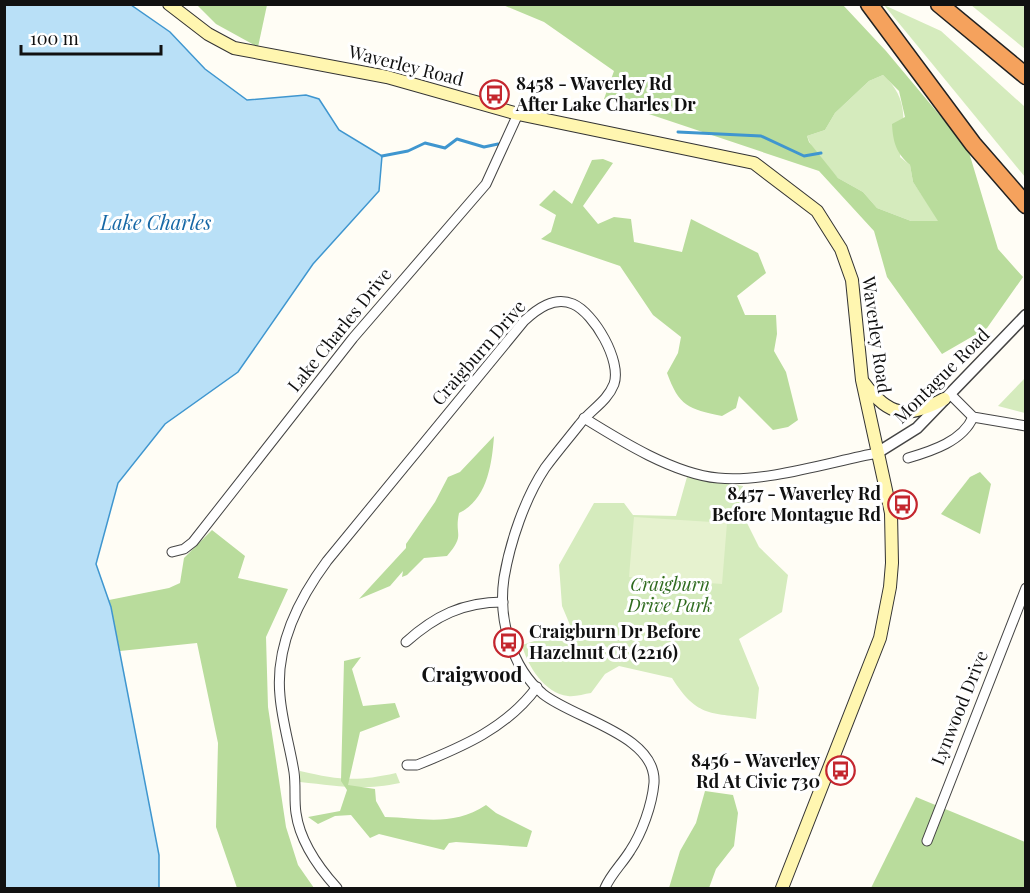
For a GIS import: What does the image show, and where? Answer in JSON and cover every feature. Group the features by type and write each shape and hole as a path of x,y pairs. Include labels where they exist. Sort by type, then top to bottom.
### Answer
{"highway":[{"path":"869,4 973,144 1026,206"},
{"path":"939,4 1026,76"}],"main road":[{"name":"Waverley Road","path":"169,4 208,34 234,48 387,77 518,114 754,164 817,211 841,249 852,280 862,380 891,513 892,563 885,613 871,663 782,888"},
{"path":"862,380 878,402 905,413 928,408 947,396"}],"street":[{"name":"Lake Charles Drive","path":"172,552 190,545 353,338 481,189 518,114"},
{"name":"Craigburn Drive","path":"337,888 319,867 302,834 296,812 294,775 280,704 280,662 284,642 301,601 327,561 524,321 538,309 555,302 572,303 586,313 614,358 614,383 601,404 584,418 544,469 529,502 507,568 503,602 507,631 516,660 537,687 571,711 635,745 646,756 652,768 652,793 639,834 605,888"},
{"name":"Montague Road","path":"877,453 917,428 1026,315"},
{"path":"947,396 973,417 1026,426"},
{"path":"908,458 957,437 970,425 973,417"},
{"path":"584,418 679,468 717,478 759,476 877,453"},
{"name":"Lynwood Drive","path":"927,841 1026,588"},
{"path":"406,642 430,622 454,609 476,603 503,602"},
{"path":"407,765 417,765 479,738 510,716 537,687"}],"green space":[{"path":"197,5 267,5 258,47 216,24"},
{"path":"503,5 843,5 886,51 968,149 998,249 1023,277 987,328 942,354 887,277 874,231 819,171 604,99 614,71 544,22","holes":["883,75 899,91 905,117 892,124 894,142 898,152 910,165 913,182 938,221 911,221 877,208 863,192 838,178 809,142 807,136 825,130 835,113 869,81"]},
{"path":"884,5 941,31 1025,107 1025,177"},
{"path":"971,5 1025,5 1025,49"},
{"path":"883,75 898,93 901,103 903,123 900,157 910,165 913,182 939,221 911,221 877,208 863,192 838,178 813,150 807,136 825,130 835,113 869,81"},
{"path":"603,159 613,163 583,206 598,224 614,217 631,219 634,242 682,252 691,219 758,253 766,273 737,296 745,315 776,315 777,334 774,351 786,372 798,420 788,427 773,430 739,396 736,408 722,416 701,411 686,404 676,393 667,373 678,353 681,337 653,315 620,266 541,239 551,232 556,215 539,205 554,190 572,204 592,160"},
{"path":"1025,378 1025,413 998,406"},
{"path":"494,436 492,458 486,480 476,499 459,513 458,539 453,549 447,556 424,558 402,577 403,571 390,586 359,599 406,548 406,544 435,502 448,477 460,472"},
{"path":"980,472 991,484 980,534 941,514 970,477"},
{"name":"Craigburn Drive Park","path":"687,477 743,486 743,515 759,547 788,575 782,612 739,639 759,688 756,719 707,711 690,701 672,678 619,666 605,674 591,693 568,696 552,690 538,677 522,645 553,635 570,625 562,606 559,565 594,503 624,503 633,515 676,516"},
{"path":"634,517 727,523 722,584 629,577"},
{"path":"212,530 245,556 238,578 288,589 266,637 268,707 286,827 298,865 314,888 237,888 216,827 218,743 197,643 120,651 109,600 169,588 180,583 184,558"},
{"path":"361,657 352,669 363,706 395,703 400,717 360,732 348,785 375,789 376,801 385,817 449,819 474,812 486,805 496,813 532,831 527,847 456,842 449,843 444,850 379,834 370,838 351,815 335,816 318,824 308,817 340,811 347,790 341,781 344,661"},
{"path":"300,771 348,779 396,773 400,783 362,787 300,782"},
{"path":"705,791 733,795 738,813 734,846 716,869 709,888 669,888 680,851 696,823"},
{"path":"916,797 1025,842 1025,888 871,888"}],"water":[{"name":"Lake Charles","path":"5,4 131,5 170,32 205,69 247,100 306,95 319,99 339,130 382,156 379,191 313,264 238,372 165,424 118,483 96,564 111,607 159,855 159,888 5,888"}],"waterway":[{"path":"678,132 761,136 804,156 821,153"},
{"path":"382,156 408,151 425,143 445,148 457,139 484,147 498,144"}],"place":[{"name":"8458 - Waverley Rd After Lake Charles Dr","path":"495,94"},
{"name":"8457 - Waverley Rd Before Montague Rd","path":"902,504"},
{"name":"Craigburn Dr Before Hazelnut Ct (2216)","path":"508,642"},
{"name":"8456 - Waverley Rd At Civic 730","path":"841,771"}],"district":[{"name":"Craigwood","path":"472,675"}]}
